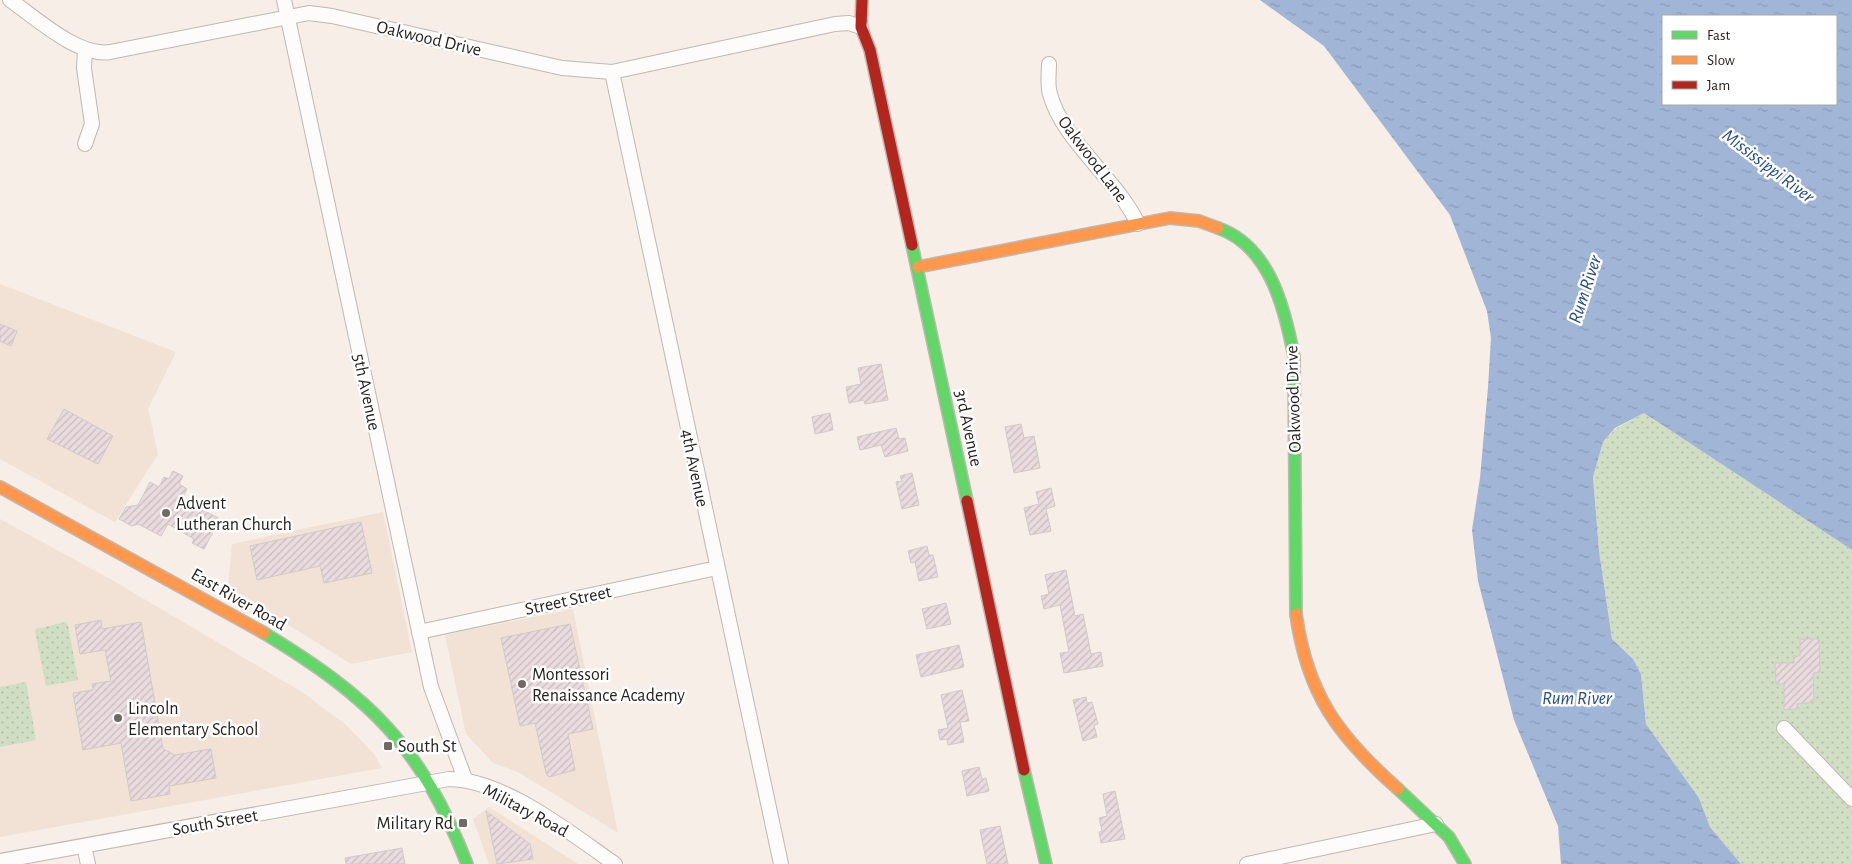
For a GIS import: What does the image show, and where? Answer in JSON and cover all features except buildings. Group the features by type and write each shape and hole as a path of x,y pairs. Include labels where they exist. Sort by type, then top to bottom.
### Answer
{"street":[{"name":"Oakwood Drive","path":"10,0 85,50 96,53 110,52 309,13 332,16 562,68 612,72 836,24 849,23 861,27"},
{"name":"5th Avenue","path":"284,0 419,632 437,707 458,756 465,780"},
{"name":"3rd Avenue","path":"862,0 861,27 870,50 918,267 1020,751 1046,864"},
{"path":"85,50 84,68 92,124 86,144"},
{"name":"Oakwood Lane","path":"1048,64 1049,92 1054,107 1080,145 1124,198 1138,224"},
{"name":"4th Avenue","path":"612,72 781,864"},
{"name":"Oakwood Drive","path":"918,267 1170,218 1187,218 1219,226 1246,243 1260,260 1269,276 1288,328 1294,357 1296,613 1298,639 1307,670 1321,703 1336,727 1397,789 1436,824 1454,844 1465,864"},
{"name":"East River Road","path":"0,487 270,635 337,682 378,717 429,782"},
{"name":"Street Street","path":"419,632 717,568"},
{"path":"1784,728 1852,799"},
{"name":"Military Road","path":"429,782 465,780 492,789 530,808 615,864"},
{"path":"429,782 453,830 467,864"},
{"name":"South Street","path":"0,861 429,782"},
{"path":"1247,864 1436,824"},
{"path":"84,846 88,864"}],"shaded area":[{"path":"0,284 176,352 148,409 158,454 115,522 0,459"},
{"path":"383,512 412,652 351,664 228,587 232,544"},
{"path":"0,519 112,580 302,692 346,725 374,754 382,768 0,837"},
{"name":"Montessori Renaissance Academy","path":"573,609 618,833 518,772 493,763 466,734 445,635"},
{"path":"489,807 578,864 489,864 473,819"}],"green space":[{"path":"1644,413 1852,550 1852,864 1741,864 1710,827 1699,798 1646,724 1641,674 1633,659 1612,639 1599,551 1593,477 1603,442 1615,429"},
{"path":"65,622 68,625 78,680 46,686 35,631 36,629"},
{"path":"26,682 36,740 0,747 0,687"}],"water":[{"path":"1260,0 1852,0 1852,550 1644,413 1615,428 1603,442 1593,477 1599,551 1612,639 1633,659 1641,674 1646,724 1699,798 1710,827 1741,864 1561,864 1558,826 1514,720 1478,581 1472,530 1480,478 1491,338 1487,311 1450,215 1324,46"}],"traffic: fast":[{"path":"1218,228 1236,237 1251,249 1263,264 1280,300 1294,357 1296,614"},
{"path":"912,245 967,501"},
{"path":"264,633 334,680 363,704 388,729 411,756 431,787 467,864"},
{"path":"1024,770 1046,864"},
{"path":"1398,789 1449,837 1465,864"}],"traffic: slow":[{"path":"918,267 1170,218 1199,221 1218,228"},
{"path":"0,487 264,633"},
{"path":"1296,614 1308,668 1317,691 1329,712 1358,751 1398,789"}],"traffic: jam":[{"path":"862,0 861,27 870,50 912,245"},
{"path":"967,501 1024,770"}],"place":[{"name":"Advent Lutheran Church","path":"166,513"},
{"name":"Montessori Renaissance Academy","path":"522,684"},
{"name":"Lincoln Elementary School","path":"118,718"},
{"name":"South St","path":"388,746"},
{"name":"Military Rd","path":"463,823"}],"water label":[{"name":"Mississippi River","path":"1769,165"},
{"name":"Rum River","path":"1584,289"},
{"name":"Rum River","path":"1577,697"}]}
